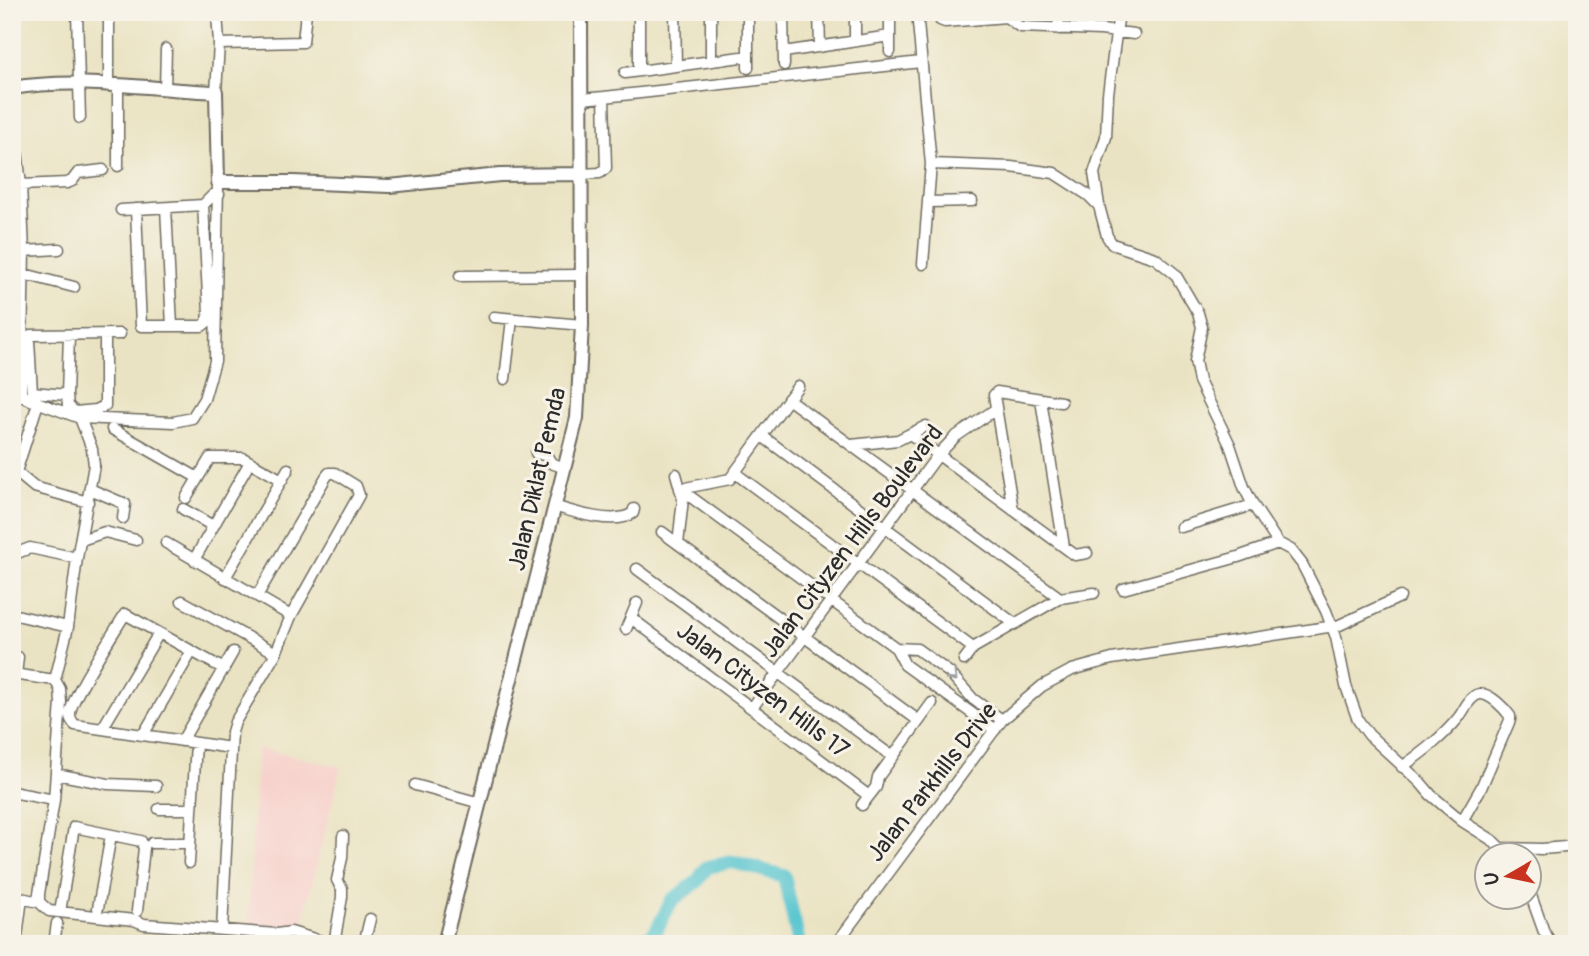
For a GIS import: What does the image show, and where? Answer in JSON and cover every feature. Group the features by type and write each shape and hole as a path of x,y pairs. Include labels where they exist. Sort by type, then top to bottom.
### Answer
{"street":[{"path":"77,12 80,118"},
{"path":"109,12 118,166"},
{"path":"26,396 80,418 173,422 192,418 204,399 215,360 219,188 217,12"},
{"path":"219,44 303,43 306,12"},
{"name":"Jalan Diklat Pemda","path":"444,944 577,418 582,326 581,12"},
{"path":"639,12 639,71"},
{"path":"675,12 676,65"},
{"path":"711,12 711,61"},
{"path":"748,12 748,68"},
{"path":"783,12 783,65"},
{"path":"820,12 820,46"},
{"path":"855,12 855,41"},
{"path":"890,12 890,52"},
{"path":"917,12 931,164 923,264"},
{"path":"937,12 940,20 945,22 1006,17 1018,27 1133,34"},
{"path":"1058,12 1059,29"},
{"path":"1119,12 1108,94 1106,137 1094,173 1107,236 1112,244 1155,258 1167,266 1175,274 1198,313 1202,327 1195,360 1199,381 1230,445 1253,505 1278,543 1291,550 1302,564 1331,627 1358,720 1368,735 1431,795 1491,841"},
{"path":"784,52 890,36"},
{"path":"165,89 166,49"},
{"path":"625,72 748,56"},
{"path":"581,99 921,62"},
{"path":"12,88 47,84 216,92"},
{"path":"121,210 203,205 219,188 293,182 389,186 500,175 600,173 606,168 604,97"},
{"path":"12,108 21,185 20,246 24,274 26,396 14,472 34,487 88,502"},
{"path":"931,164 1011,167 1054,173 1088,195 1099,206"},
{"path":"21,185 67,183 78,173 103,170"},
{"path":"929,202 972,201"},
{"path":"136,209 140,325 142,328 202,326 207,322 209,313 203,205"},
{"path":"166,208 172,326"},
{"path":"20,246 60,249"},
{"path":"24,274 74,287"},
{"path":"460,276 582,275"},
{"path":"494,317 582,326"},
{"path":"505,379 512,319"},
{"path":"26,396 31,389 30,336 120,334"},
{"path":"69,335 66,395 68,406 75,412 96,410 105,406 105,335"},
{"path":"680,489 730,479 798,386"},
{"path":"1013,510 994,395 998,392 1061,402"},
{"path":"26,396 66,395"},
{"path":"788,399 1060,598"},
{"path":"1041,400 1064,547"},
{"name":"Jalan Cityzen Hills Boulevard","path":"752,708 938,456 955,437 996,409"},
{"path":"39,902 56,774 61,702 60,689 55,680 68,628 94,457 80,418"},
{"path":"851,445 898,440 926,426"},
{"path":"112,429 198,478"},
{"path":"909,434 1075,555 1087,554"},
{"path":"762,436 1015,624"},
{"path":"536,453 547,456 551,463 565,468"},
{"path":"186,498 210,458 243,458 282,480"},
{"path":"194,560 250,461"},
{"path":"225,578 288,469"},
{"path":"222,930 231,748 235,722 276,653 291,616 359,495 356,486 335,473 329,473 257,596"},
{"path":"735,473 972,648"},
{"path":"676,474 683,499 678,544"},
{"path":"90,489 125,504 123,519"},
{"path":"680,489 896,648 905,665 995,730"},
{"path":"1181,527 1253,505"},
{"path":"554,506 586,515 612,518 631,516 634,509"},
{"path":"183,509 213,526"},
{"path":"80,540 105,532 136,540"},
{"path":"662,532 919,721"},
{"path":"166,543 291,616"},
{"path":"1123,589 1278,543"},
{"path":"12,555 30,548 77,558"},
{"path":"637,569 893,757"},
{"path":"964,660 972,648 1060,598 1094,593"},
{"name":"Jalan Parkhills Drive","path":"836,944 1002,720 1042,686 1072,670 1112,659 1331,627 1400,597"},
{"path":"183,601 276,653"},
{"name":"Jalan Cityzen Hills 17","path":"638,603 629,624 752,708 869,796"},
{"path":"12,614 68,628"},
{"path":"223,669 125,614 69,713 75,725 231,748"},
{"path":"102,729 159,633"},
{"path":"896,648 917,649 950,673 972,699 1002,720"},
{"path":"143,735 192,651"},
{"path":"182,741 233,652"},
{"path":"12,656 18,657 19,660 14,674 55,680"},
{"path":"1402,767 1446,733 1472,698 1479,694 1485,694 1506,711 1510,720 1462,821"},
{"path":"862,805 876,787 878,777 932,703"},
{"path":"189,863 196,743"},
{"path":"56,774 108,784 156,786"},
{"path":"415,785 480,803"},
{"path":"12,792 54,800"},
{"path":"159,808 192,809"},
{"path":"60,912 74,827 141,841 144,845 137,911"},
{"path":"98,908 111,835"},
{"path":"16,944 17,899 39,902 48,911 134,920 144,924 277,934 291,932 308,941 333,944 342,897 342,889 337,880 343,836"},
{"path":"152,843 190,843"},
{"path":"1544,849 1577,846"},
{"path":"1536,911 1544,932 1552,944"},
{"path":"364,944 370,919"},
{"path":"54,944 57,923"}],"shaded area":[{"path":"257,748 341,767 301,928 248,925"}],"waterway":[{"path":"641,944 656,931 672,900 697,882 707,867 733,862 784,876 799,944"}]}
